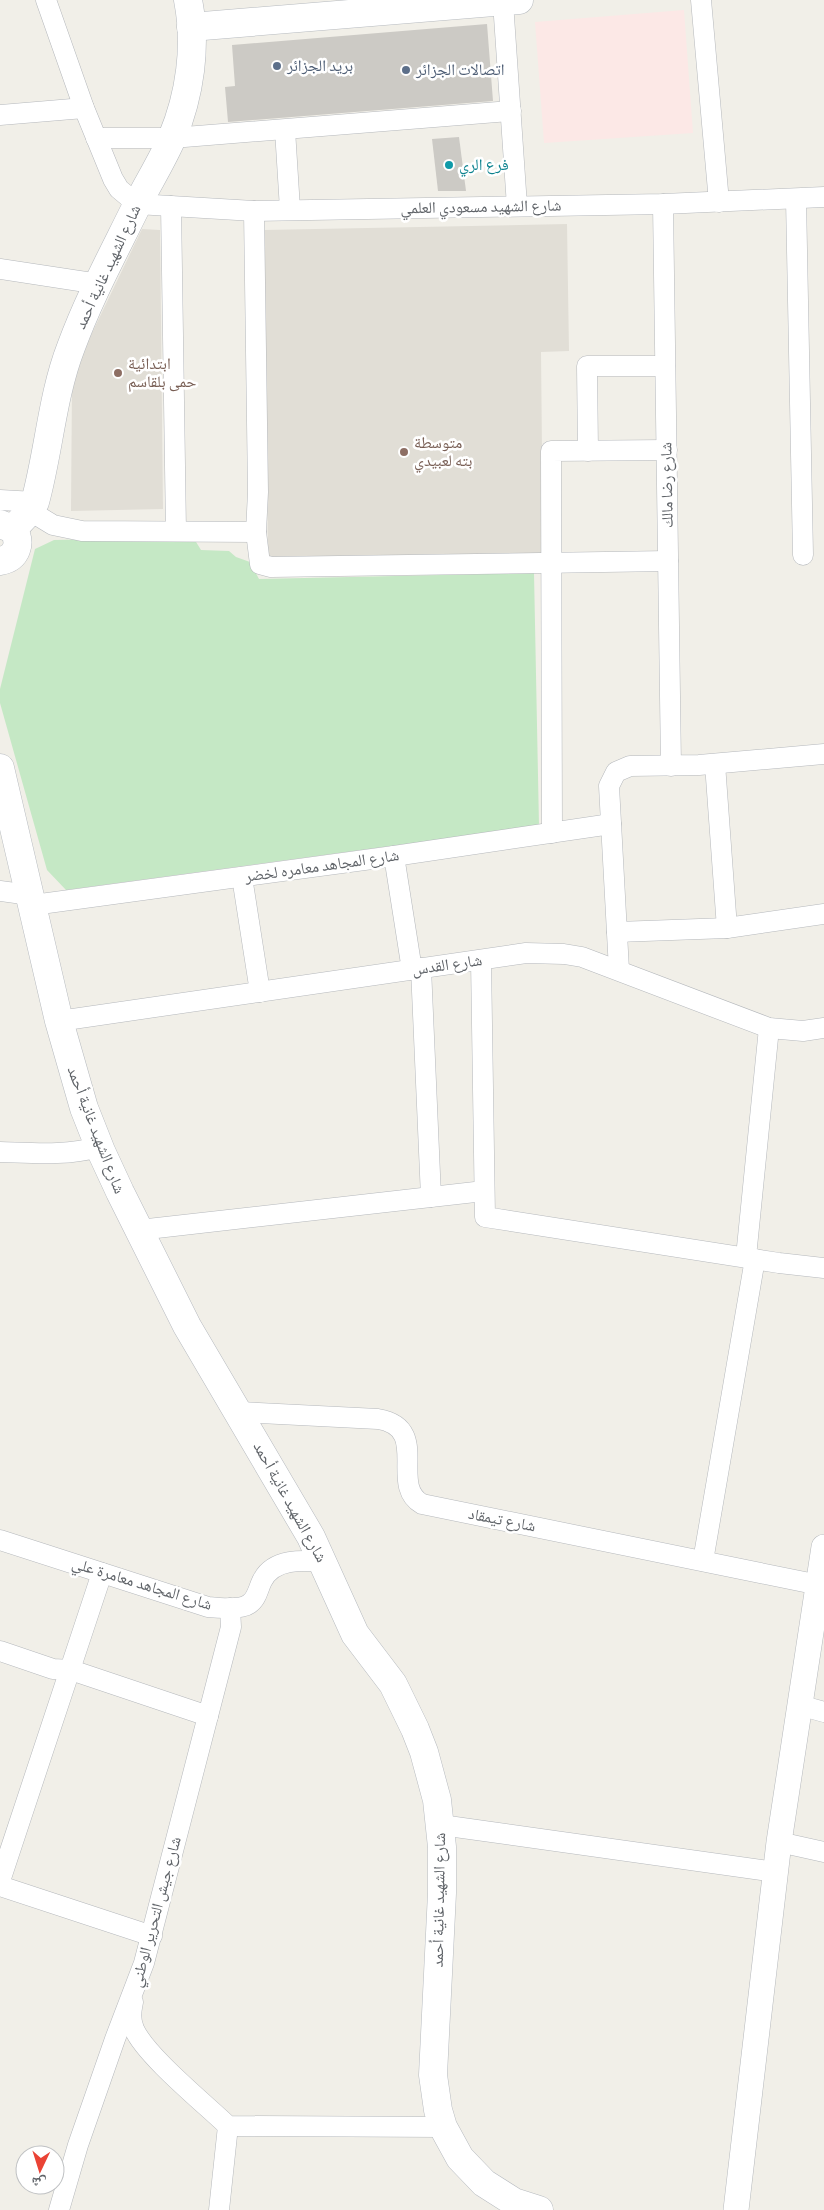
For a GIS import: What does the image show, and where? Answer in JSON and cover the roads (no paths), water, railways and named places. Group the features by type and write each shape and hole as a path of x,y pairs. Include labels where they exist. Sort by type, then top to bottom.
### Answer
{"main road":[{"name":"شارع الشهيد غانية أحمد","path":"13,540 78,327 137,204 172,138 188,83 192,48 188,0"},
{"path":"191,27 511,1"},
{"name":"شارع الشهيد غانية أحمد","path":"0,768 59,1021 84,1108 99,1147 187,1326 239,1412 324,1562 346,1618 355,1634 393,1684 415,1729 431,1776 440,1824 443,1870 433,2075 438,2110 443,2127 460,2158 484,2183 514,2202 539,2210"}],"street":[{"path":"46,0 84,108 116,184 127,197 137,204"},
{"path":"701,0 719,202"},
{"path":"511,1 511,111 517,206"},
{"path":"0,115 84,108"},
{"path":"96,138 172,138 511,111"},
{"path":"285,130 290,210"},
{"name":"شارع الشهيد مسعودي العلمي","path":"137,204 254,211 664,204 824,198"},
{"path":"796,199 802,555"},
{"name":"شارع رضا مالك","path":"664,204 671,766"},
{"path":"171,206 176,531"},
{"path":"254,211 258,492 256,532 260,564 271,567 668,561"},
{"path":"0,269 99,284"},
{"path":"588,451 587,366 666,366"},
{"path":"552,833 551,451 667,450"},
{"path":"0,500 13,540 53,525 82,531 256,532"},
{"path":"619,970 609,786 616,772 630,766 715,764 824,754"},
{"path":"715,764 726,928"},
{"name":"شارع المجاهد معامره لخضر","path":"0,891 32,900 242,877 611,824"},
{"path":"394,856 417,969 431,1197"},
{"path":"242,877 260,992"},
{"path":"617,932 726,928 824,914"},
{"name":"شارع القدس","path":"59,1021 526,953 564,954 582,957 769,1028 803,1031 824,1028"},
{"path":"481,960 485,1218 824,1268"},
{"path":"703,1561 750,1258 769,1028"},
{"path":"0,1152 60,1154 80,1152 99,1147"},
{"path":"139,1230 484,1191"},
{"name":"شارع تيمقاد","path":"239,1412 385,1420 398,1428 403,1434 408,1448 409,1489 413,1498 422,1504 820,1585"},
{"name":"شارع المجاهد معامرة علي","path":"0,1540 208,1607 230,1608 248,1605 256,1598 263,1579 273,1568 298,1560 324,1562"},
{"path":"736,2210 779,1842 799,1705 820,1585 824,1547"},
{"path":"0,1881 102,1573"},
{"name":"شارع جيش التحرير الوطني","path":"59,2210 87,2119 115,2039 136,1987 152,1936 231,1628 230,1608"},
{"path":"0,1651 53,1669 71,1670 208,1716"},
{"path":"799,1705 824,1712"},
{"path":"440,1824 776,1872"},
{"path":"779,1842 824,1852"},
{"path":"0,1886 152,1936"},
{"path":"136,1987 130,2016 134,2030 143,2043 228,2126 443,2127"},
{"path":"219,2210 228,2126"}],"place":[{"name":"بريد الجزائر","path":"277,66"},
{"name":"اتصالات الجزائر","path":"406,70"},
{"name":"فرع الري","path":"449,165"},
{"name":"ابتدائية حمى بلقاسم","path":"118,373"},
{"name":"متوسطة بته لعبيدي","path":"404,452"}]}
